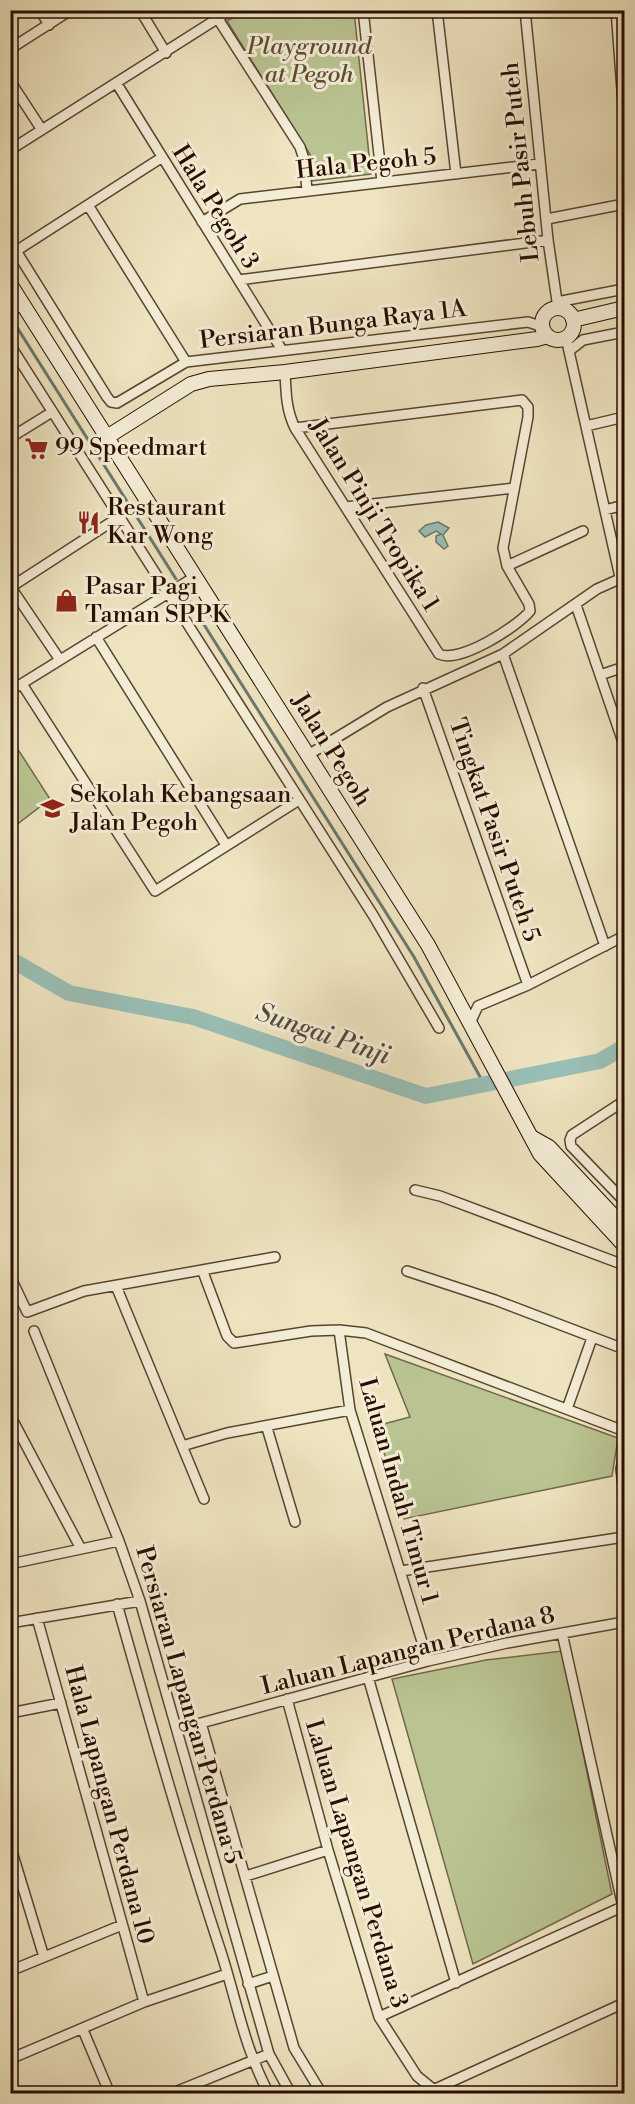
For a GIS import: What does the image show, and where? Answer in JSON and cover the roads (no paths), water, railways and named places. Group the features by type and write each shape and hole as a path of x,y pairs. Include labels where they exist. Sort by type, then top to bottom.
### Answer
{"street":[{"path":"40,10 48,24"},
{"path":"10,49 71,10"},
{"path":"140,10 166,53"},
{"path":"10,150 231,10"},
{"path":"363,10 382,182"},
{"path":"437,10 456,174"},
{"name":"Lebuh Pasir Puteh","path":"525,10 539,164 557,305"},
{"path":"616,10 624,116"},
{"path":"218,19 300,147 304,159 307,190"},
{"path":"10,81 42,130"},
{"name":"Hala Pegoh 3","path":"117,84 282,350"},
{"path":"16,251 161,158"},
{"name":"Hala Pegoh 5","path":"202,222 240,198 539,164"},
{"path":"547,219 624,204"},
{"path":"88,205 186,362"},
{"path":"239,280 548,240"},
{"name":"Persiaran Bunga Raya 1A","path":"10,242 111,402 117,403 186,362 528,322 545,331"},
{"name":"Jalan Pegoh","path":"10,284 428,945 533,1138 549,1147 624,1227"},
{"path":"107,437 191,384 209,378 285,372 537,339 545,331 546,314 557,305 624,289"},
{"path":"10,312 23,304"},
{"path":"308,755 423,688 502,654 597,590 622,577 567,345 573,330 573,320 565,310 557,305"},
{"path":"573,320 624,308"},
{"path":"545,331 567,345"},
{"path":"567,345 624,332"},
{"path":"10,345 408,971 439,1028"},
{"name":"Jalan Pinji Tropika 1","path":"285,372 286,396 290,417 295,428 439,654 444,656 459,654 501,635 530,611 529,604 507,566"},
{"path":"295,428 522,400 528,407 528,417 502,548 507,566 583,531"},
{"path":"10,438 52,412"},
{"path":"93,414 107,422 128,424"},
{"path":"586,426 624,417"},
{"path":"118,454 128,424"},
{"path":"346,507 514,488"},
{"path":"605,510 624,505"},
{"path":"60,660 11,586 119,517"},
{"path":"10,691 196,576"},
{"path":"576,605 624,745"},
{"path":"96,638 226,845"},
{"path":"502,654 605,946"},
{"path":"600,675 624,667"},
{"path":"22,684 155,891 299,800"},
{"name":"Tingkat Pasir Puteh 5","path":"423,688 528,985"},
{"path":"458,1000 478,1006 528,985 624,936"},
{"path":"471,1025 478,1006"},
{"path":"624,1101 572,1135 570,1140 571,1146 624,1201"},
{"path":"533,1138 540,1154 624,1245"},
{"path":"415,1190 440,1196 624,1265"},
{"path":"10,1276 27,1312 84,1291 203,1272 275,1257"},
{"path":"407,1271 495,1300 624,1349"},
{"path":"203,1272 227,1336 234,1343 311,1331 339,1330 366,1333 624,1431"},
{"path":"116,1286 204,1499"},
{"name":"Laluan Indah Timur 1","path":"339,1330 350,1410 428,1661"},
{"name":"Persiaran Lapangan Perdana 5","path":"34,1331 120,1541 179,1729 268,2054 291,2094"},
{"path":"567,1409 592,1338"},
{"path":"182,1446 227,1433 267,1428 350,1410"},
{"path":"10,1415 81,1549"},
{"path":"267,1428 295,1522"},
{"path":"624,1453 621,1469 624,1495"},
{"path":"401,1570 624,1537"},
{"path":"10,1564 120,1541"},
{"path":"10,1623 140,1601"},
{"path":"117,1604 180,1828 227,1974 251,2060 269,2094"},
{"name":"Hala Lapangan Perdana 10","path":"37,1618 144,2002"},
{"name":"Laluan Lapangan Perdana 8","path":"179,1729 428,1661 624,1622"},
{"path":"379,2017 624,1906 562,1633"},
{"path":"368,1677 456,1983"},
{"name":"Laluan Lapangan Perdana 3","path":"287,1699 328,1850 379,2017 417,2076 436,2092"},
{"path":"10,1713 61,1703"},
{"path":"201,1723 294,2048 322,2094"},
{"path":"10,1845 15,1879 44,1957"},
{"path":"246,1876 328,1850"},
{"path":"10,1971 122,1924"},
{"path":"10,2059 83,2030 144,2002 227,1974"},
{"path":"249,1984 273,1976"},
{"path":"436,2092 624,2003"},
{"path":"83,2030 110,2094"},
{"path":"170,2094 268,2054"}],"water":[{"path":"438,522 449,528 443,535 448,546 444,549 436,542 436,536 441,534 436,531 425,537 419,531 426,525"}],"waterway":[{"path":"13,321 176,579"},
{"path":"184,593 414,957 484,1084"},
{"name":"Sungai Pinji","path":"10,959 69,993 193,1017 426,1096 600,1061 624,1047"}],"place":[{"name":"99 Speedmart","path":"37,448"},
{"name":"Restaurant Kar Wong","path":"89,522"},
{"name":"Pasar Pagi Taman SPPK","path":"67,601"},
{"name":"Sekolah Kebangsaan Jalan Pegoh","path":"52,809"}],"park label":[{"name":"Playground at Pegoh","path":"309,61"}]}
